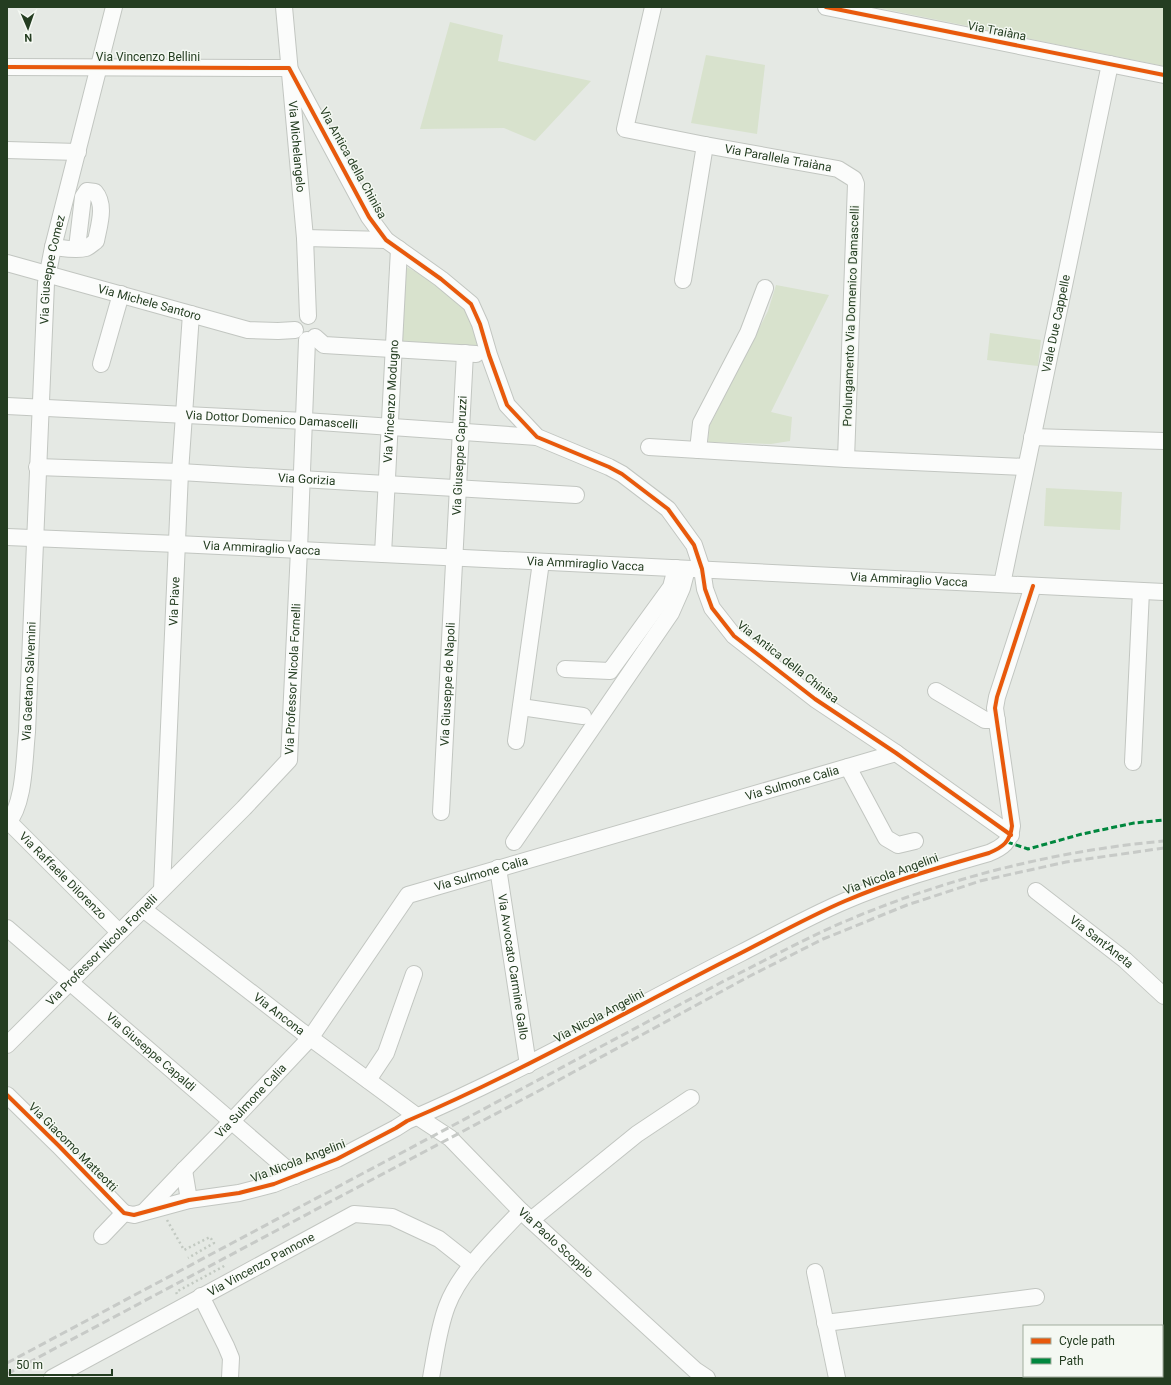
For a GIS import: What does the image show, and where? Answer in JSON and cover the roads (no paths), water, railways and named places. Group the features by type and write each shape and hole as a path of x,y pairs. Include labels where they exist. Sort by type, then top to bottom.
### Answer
{"street":[{"name":"Via Giuseppe Comez","path":"34,539 47,274 114,7"},
{"name":"Via Michelangelo","path":"284,7 305,238 308,316"},
{"name":"Via Parallela Traiàna","path":"653,7 625,129 838,169 849,176"},
{"name":"Via Traiàna","path":"826,7 1164,75"},
{"name":"Viale Due Cappelle","path":"1002,584 1110,64"},
{"name":"Via Vincenzo Bellini","path":"7,67 289,68"},
{"name":"Via Antica della Chinisa","path":"289,68 369,217 386,240 441,279 471,304 480,324 489,355 507,405 537,437 609,467 622,474 668,509 694,545 688,569 705,589 712,608 734,636 815,699 896,753 1011,835"},
{"path":"683,280 705,145"},
{"path":"7,150 78,152"},
{"name":"Prolungamento Via Domenico Damascelli","path":"846,459 856,184 854,179 849,176"},
{"path":"305,238 386,240"},
{"path":"53,247 77,248"},
{"name":"Via Vincenzo Modugno","path":"383,554 399,249"},
{"name":"Via Michele Santoro","path":"7,263 248,330 278,331 305,336 324,345 489,355"},
{"path":"698,450 701,423 748,333 765,288"},
{"path":"101,364 121,294"},
{"name":"Via Piave","path":"162,889 180,472 191,314"},
{"path":"308,316 314,319 318,325 318,331 305,336 295,326 298,320 308,316"},
{"name":"Via Professor Nicola Fornelli","path":"7,1045 244,808 289,760 300,550 305,336"},
{"name":"Via Giuseppe Capruzzi","path":"454,557 465,353"},
{"name":"Via Dottor Domenico Damascelli","path":"7,406 390,426 537,437"},
{"path":"1032,437 1164,441"},
{"path":"649,448 1026,467"},
{"name":"Via Gorizia","path":"37,467 180,472 576,495"},
{"name":"Via Ammiraglio Vacca","path":"7,537 454,557 1164,592"},
{"name":"Via Gaetano Salvemini","path":"8,822 18,803 22,789 27,732 34,539"},
{"name":"Via Giuseppe de Napoli","path":"440,812 454,557"},
{"path":"516,741 541,562"},
{"path":"565,669 610,671 671,587 688,569"},
{"path":"514,842 671,613 682,588 688,569"},
{"path":"1011,835 1012,826 995,708 997,697 1033,586"},
{"path":"1133,762 1142,591"},
{"path":"936,691 985,720 997,720"},
{"path":"521,707 583,716"},
{"name":"Via Sulmone Calia","path":"143,1214 310,1038 408,895 896,753"},
{"path":"848,767 886,838 898,845 914,841"},
{"name":"Via Raffaele Dilorenzo","path":"8,822 119,932"},
{"name":"Via Nicola Angelini","path":"143,1214 189,1200 257,1189 337,1159 418,1117 528,1065 684,982 844,901 887,884 989,853 998,849 1007,842 1011,835"},
{"name":"Via Avvocato Carmine Gallo","path":"498,868 528,1065"},
{"name":"Via Sant'Aneta","path":"1036,891 1125,960 1164,996"},
{"name":"Via Ancona","path":"143,909 310,1038 418,1117"},
{"name":"Via Giuseppe Capaldi","path":"7,928 295,1176"},
{"path":"368,1080 386,1053 414,974"},
{"name":"Via Giacomo Matteotti","path":"7,1095 124,1213"},
{"path":"431,1378 443,1319 448,1304 462,1279 472,1266 526,1216 637,1134 691,1098"},
{"name":"Via Paolo Scoppio","path":"418,1117 450,1138 526,1216 699,1375"},
{"path":"184,1170 189,1200"},
{"path":"102,1236 124,1213 134,1215 143,1214"},
{"name":"Via Vincenzo Pannone","path":"52,1378 354,1214 392,1217 439,1239 472,1266"},
{"path":"815,1272 837,1378"},
{"path":"201,1296 231,1358 230,1378"},
{"path":"825,1323 1036,1297"}],"railway":[{"path":"7,1363 724,981 830,928 884,906 962,879 1042,859 1164,841"},
{"path":"7,1374 546,1087 748,977 823,939 907,905 980,881 1066,862 1164,848"}]}
